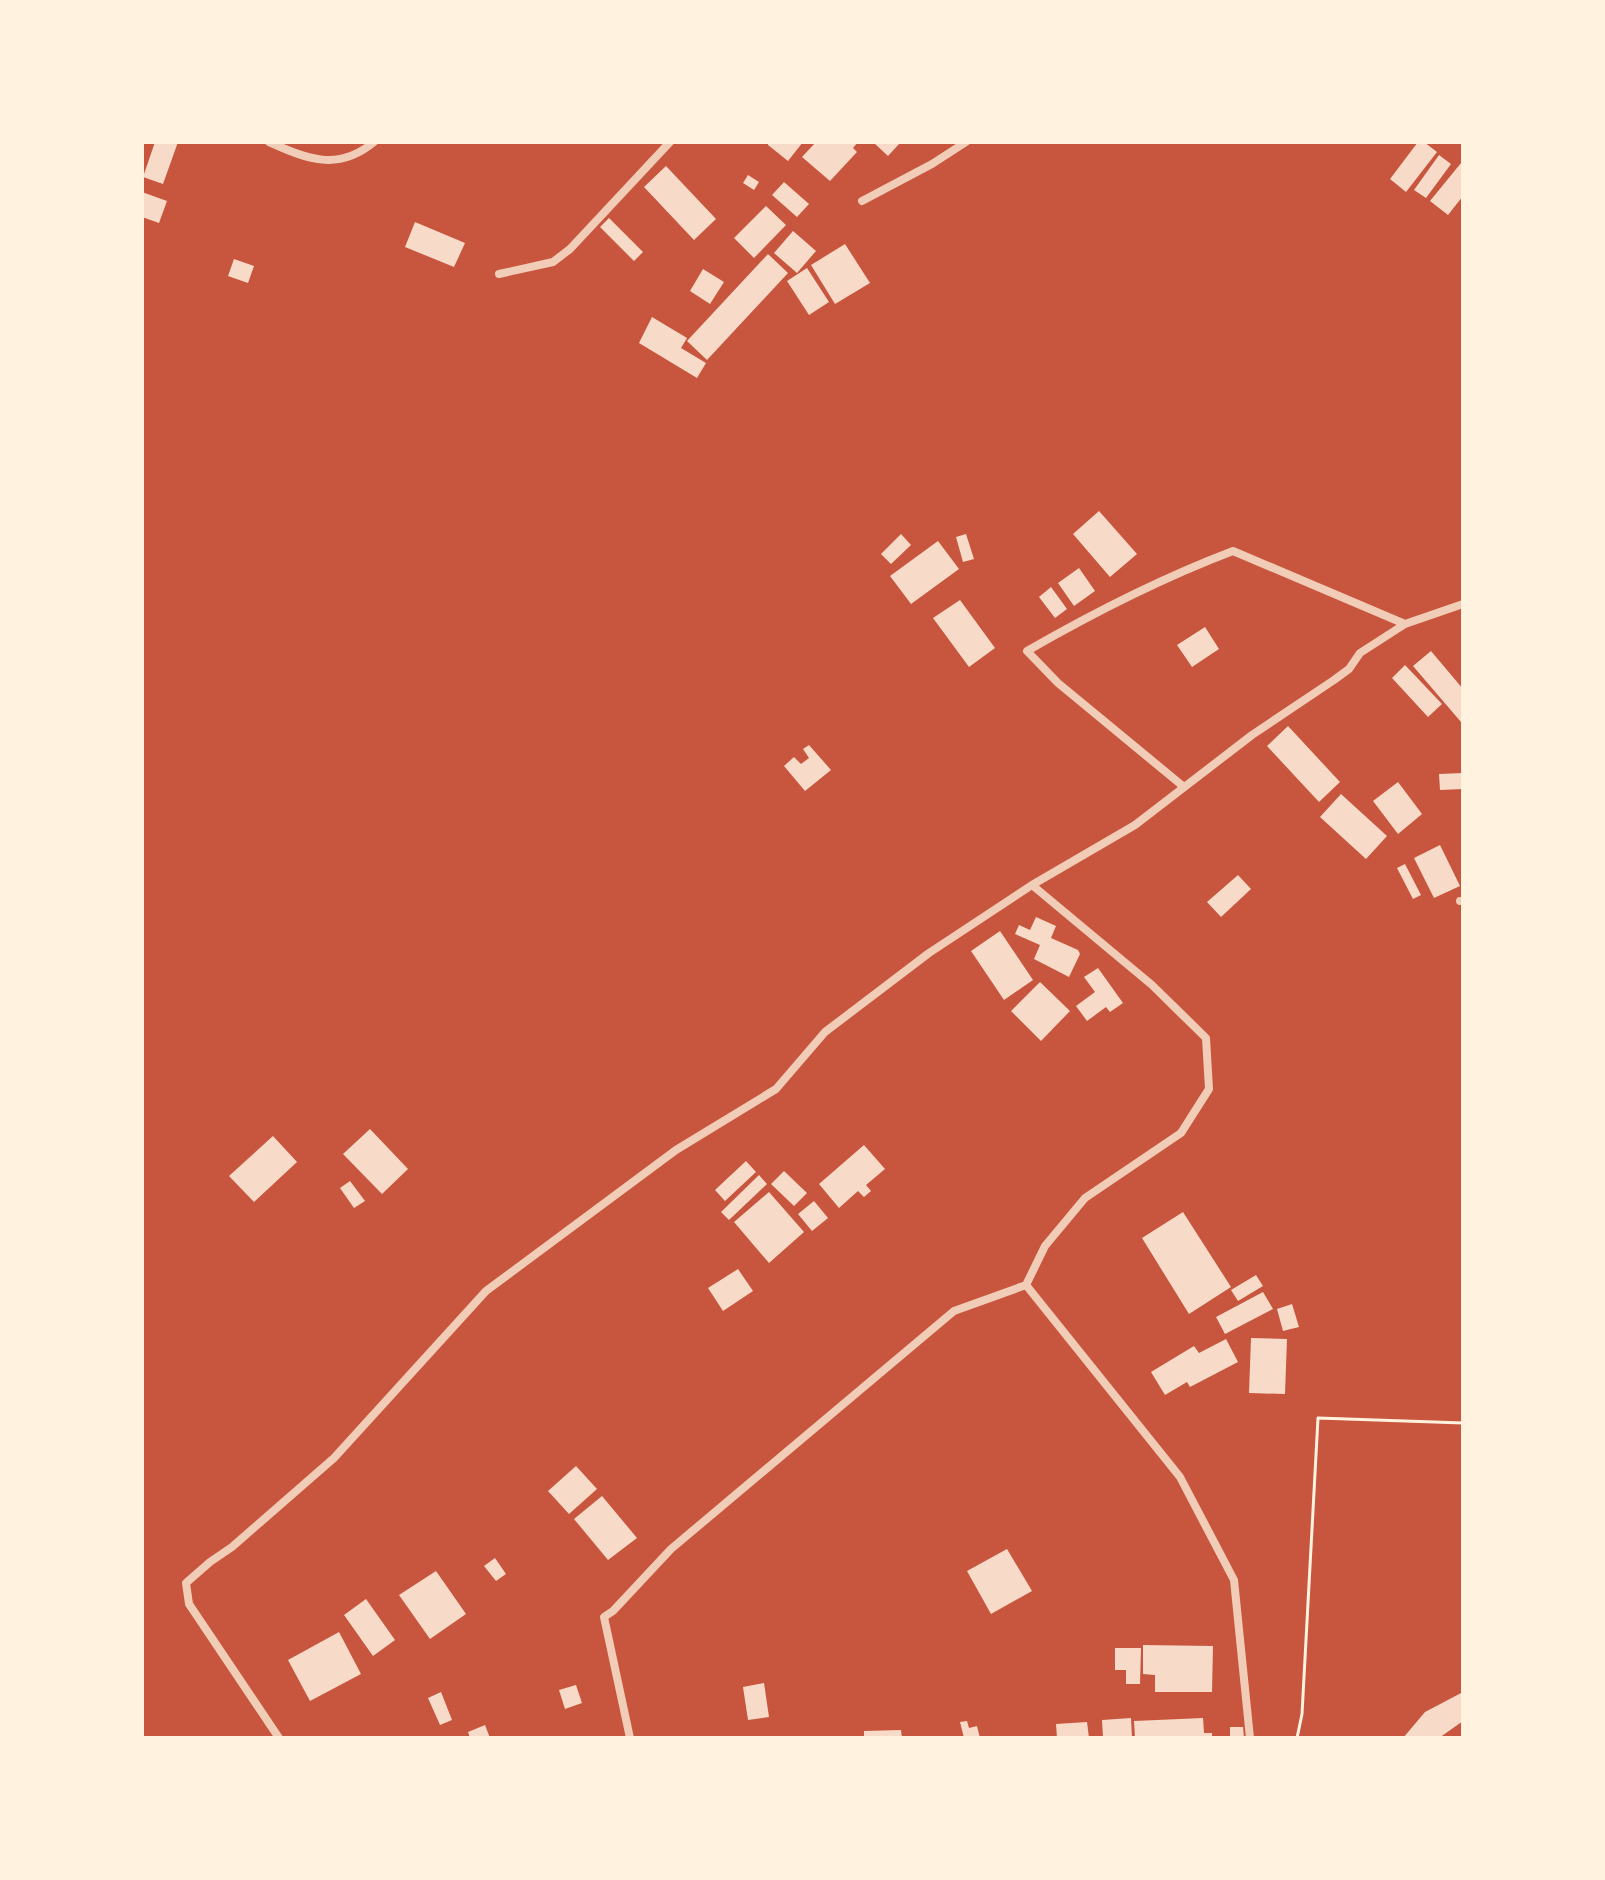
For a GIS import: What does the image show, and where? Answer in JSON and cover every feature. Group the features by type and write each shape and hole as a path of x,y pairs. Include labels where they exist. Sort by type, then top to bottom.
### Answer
{"street":[{"path":"269,142 302,156 329,161 345,159 374,142"},
{"path":"499,274 553,262 579,239 670,142"},
{"path":"862,201 966,142"},
{"path":"1184,787 1058,683 1027,651 1084,618 1233,551 1405,624"},
{"path":"279,1738 189,1604 186,1583 334,1458 486,1291 676,1150 776,1089 825,1032 929,953 1032,885 1135,825 1252,735 1349,669 1360,653 1405,624 1463,604"},
{"path":"630,1738 604,1617 671,1549 954,1311 1026,1285 1045,1246 1085,1198 1181,1133 1209,1089 1206,1038 1152,985 1032,885"},
{"path":"1026,1285 1180,1477 1234,1580 1250,1738"}],"path":[{"path":"1297,1738 1302,1714 1318,1418 1463,1423"}],"building":[{"path":"155,142 178,142 163,184 143,177"},
{"path":"768,142 803,142 788,161"},
{"path":"816,142 858,142 853,148 857,152 830,181 802,157"},
{"path":"873,142 897,142 899,144 888,156"},
{"path":"1418,142 1424,142 1437,152 1406,192 1390,179"},
{"path":"1439,155 1451,164 1426,198 1414,190"},
{"path":"1461,163 1463,196 1448,215 1430,201"},
{"path":"666,166 716,219 694,240 644,187"},
{"path":"748,175 759,182 754,190 743,183"},
{"path":"784,182 809,204 797,217 772,195"},
{"path":"142,192 167,201 159,223 142,217"},
{"path":"766,206 786,225 754,258 734,238"},
{"path":"609,218 643,252 634,261 600,227"},
{"path":"415,222 465,243 454,267 405,247"},
{"path":"793,231 816,251 797,273 774,253"},
{"path":"845,244 870,283 835,304 811,265"},
{"path":"768,254 788,273 707,360 687,341"},
{"path":"234,259 254,266 248,283 228,276"},
{"path":"807,268 829,302 809,315 787,281"},
{"path":"703,269 724,282 710,304 690,291"},
{"path":"652,317 687,338 681,348 706,363 697,378 639,343"},
{"path":"1099,511 1137,554 1110,577 1073,534"},
{"path":"901,534 911,545 891,564 881,554"},
{"path":"966,534 974,559 963,562 956,537"},
{"path":"938,541 959,569 911,604 890,576"},
{"path":"1079,568 1095,591 1074,606 1058,583"},
{"path":"1051,587 1067,609 1055,618 1039,597"},
{"path":"960,600 995,648 969,667 933,618"},
{"path":"1205,627 1219,649 1192,667 1177,645"},
{"path":"1431,651 1463,689 1461,722 1413,666"},
{"path":"1405,665 1442,704 1428,717 1392,678"},
{"path":"1288,726 1340,782 1319,802 1267,746"},
{"path":"809,745 831,770 805,791 784,766 794,757 801,764 809,758 803,749"},
{"path":"1463,773 1463,789 1440,790 1439,774"},
{"path":"1398,782 1422,814 1398,834 1373,801"},
{"path":"1341,794 1387,836 1366,859 1320,817"},
{"path":"1440,845 1460,886 1434,898 1414,858"},
{"path":"1405,864 1421,895 1413,899 1397,868"},
{"path":"1238,875 1251,889 1221,917 1207,902"},
{"path":"1036,917 1056,926 1051,938 1078,950 1080,954 1069,977 1034,959 1040,945 1015,934 1019,925 1030,930"},
{"path":"1000,931 1033,980 1004,1000 971,951"},
{"path":"1098,968 1123,1003 1110,1012 1106,1007 1087,1021 1076,1006 1095,992 1084,977"},
{"path":"1040,982 1070,1011 1041,1041 1011,1011"},
{"path":"370,1129 408,1169 382,1194 343,1154"},
{"path":"273,1136 297,1162 254,1202 229,1176"},
{"path":"864,1145 885,1169 866,1185 871,1191 864,1197 858,1191 839,1208 819,1184"},
{"path":"746,1161 756,1172 725,1201 715,1190"},
{"path":"784,1171 807,1193 794,1206 771,1184"},
{"path":"759,1175 767,1184 729,1220 721,1212"},
{"path":"350,1181 365,1201 354,1208 340,1188"},
{"path":"769,1192 804,1232 769,1263 734,1222"},
{"path":"814,1201 828,1218 812,1231 798,1214"},
{"path":"1183,1212 1231,1287 1189,1314 1142,1238"},
{"path":"738,1269 753,1291 723,1311 708,1288"},
{"path":"1256,1275 1263,1286 1238,1301 1231,1290"},
{"path":"1263,1292 1273,1309 1225,1334 1216,1317"},
{"path":"1292,1304 1299,1327 1283,1331 1277,1309"},
{"path":"1251,1338 1287,1339 1285,1394 1249,1393"},
{"path":"1226,1339 1238,1362 1190,1387 1187,1382 1165,1395 1151,1372 1194,1346 1199,1353"},
{"path":"576,1466 597,1489 569,1514 548,1491"},
{"path":"602,1496 637,1538 608,1560 574,1519"},
{"path":"1007,1549 1032,1591 991,1614 967,1571"},
{"path":"495,1558 506,1574 496,1581 484,1566"},
{"path":"436,1571 466,1614 430,1639 399,1595"},
{"path":"366,1599 395,1640 373,1656 344,1615"},
{"path":"339,1632 361,1674 310,1701 288,1660"},
{"path":"1143,1645 1213,1646 1212,1692 1155,1692 1155,1675 1143,1674"},
{"path":"1115,1648 1141,1648 1140,1684 1126,1684 1126,1670 1115,1670"},
{"path":"764,1683 769,1717 748,1720 743,1687"},
{"path":"576,1685 582,1703 565,1709 559,1690"},
{"path":"441,1692 452,1720 440,1725 428,1698"},
{"path":"1463,1692 1463,1721 1439,1738 1403,1738 1425,1712"},
{"path":"1131,1718 1132,1738 1103,1738 1102,1720"},
{"path":"1203,1718 1204,1733 1212,1733 1212,1738 1135,1738 1134,1721"},
{"path":"967,1721 969,1728 977,1726 980,1738 964,1738 960,1722"},
{"path":"1087,1722 1089,1738 1057,1738 1056,1724"},
{"path":"485,1725 490,1738 470,1738 468,1732"},
{"path":"1230,1727 1243,1727 1244,1738 1230,1738"},
{"path":"901,1730 902,1738 864,1738 864,1731"}]}
